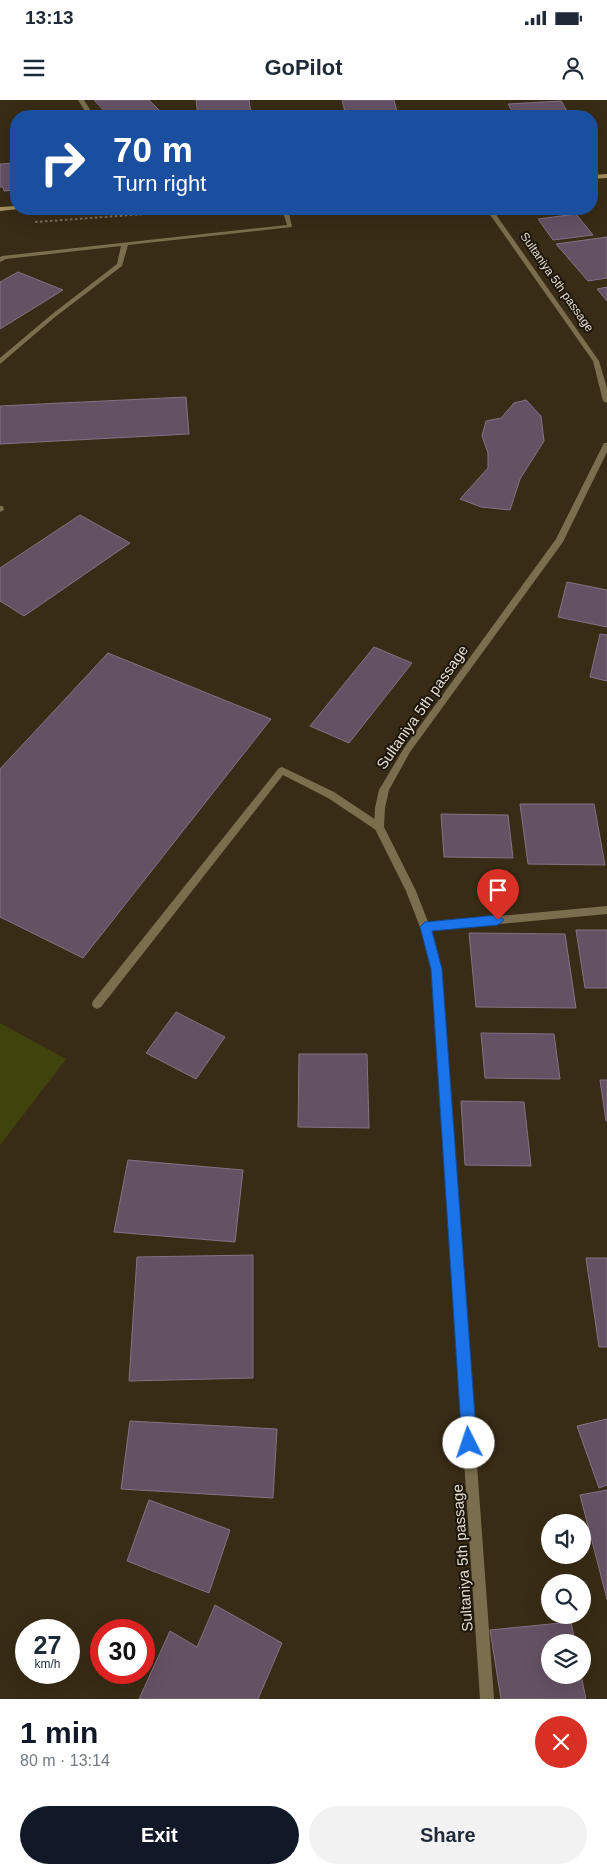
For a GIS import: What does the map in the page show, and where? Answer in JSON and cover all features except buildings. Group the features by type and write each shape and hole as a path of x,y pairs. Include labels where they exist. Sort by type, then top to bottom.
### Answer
{"street":[{"path":"0,260 4,257 290,226 287,215"},
{"name":"Sultaniya 5th passage","path":"493,215 596,361 607,402"},
{"path":"0,362 53,316 120,265 125,244"},
{"name":"Sultaniya 5th passage","path":"487,1699 436,969 425,927 411,891 379,827 380,808 384,790 399,764 560,540 607,445"},
{"path":"97,1004 282,770 330,795 379,827"},
{"path":"425,927 607,910"}],"path":[{"path":"29,222 131,215"}],"shaded area":[{"path":"0,1023 66,1059 0,1145"}],"route":[{"path":"469,1443 436,969 425,927 498,920"}]}
